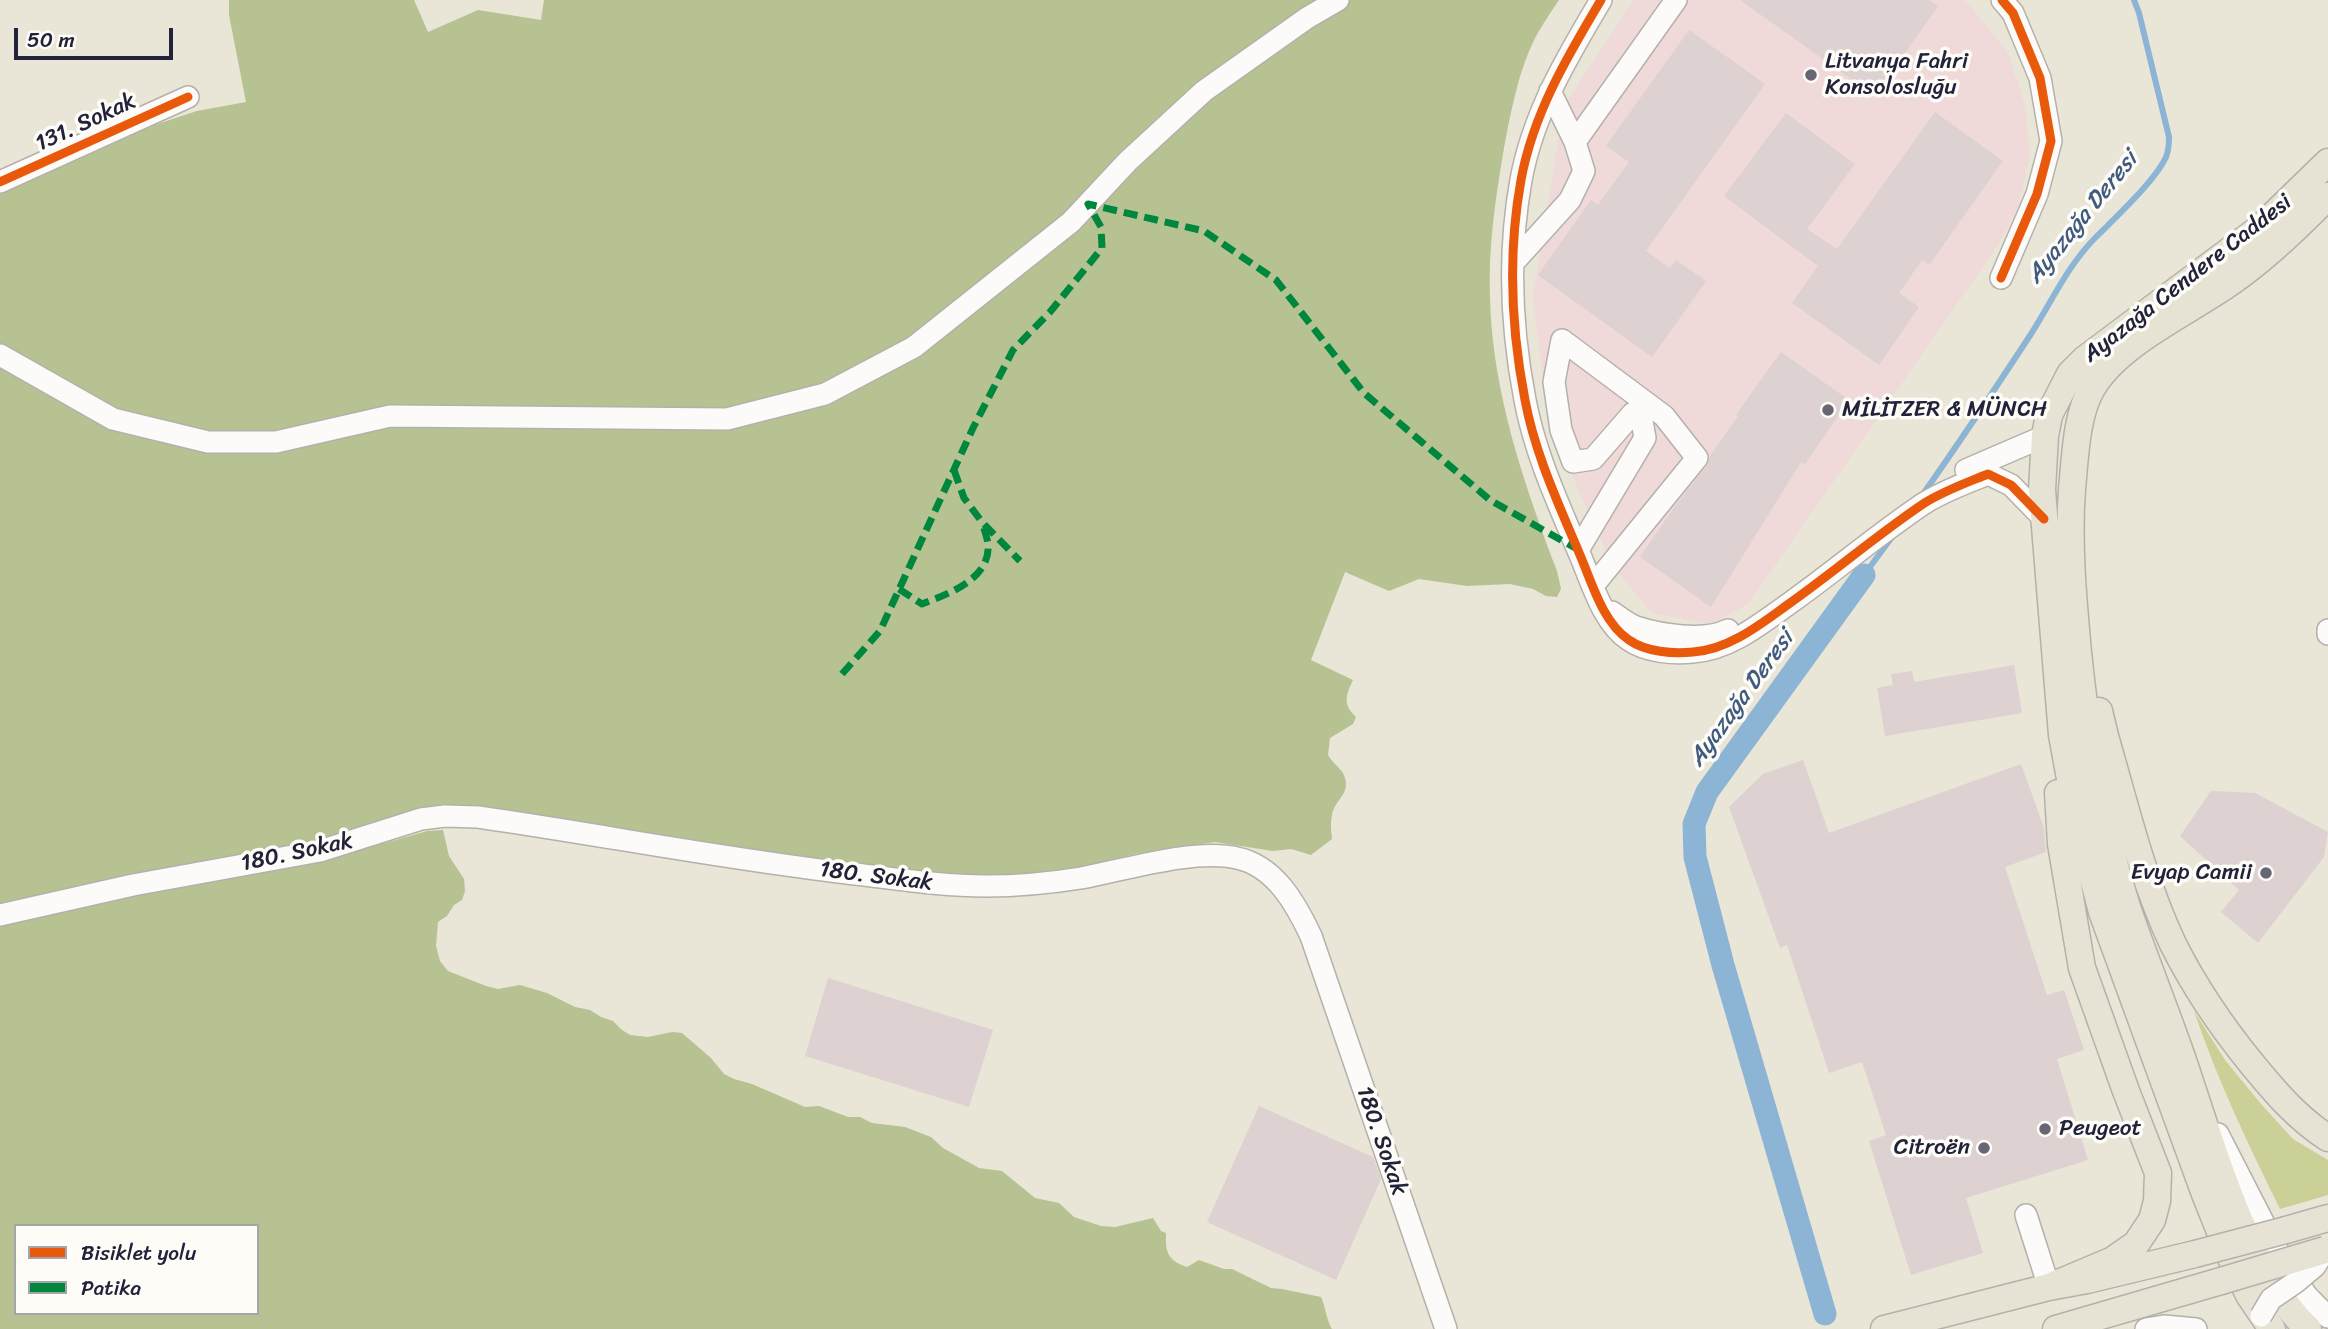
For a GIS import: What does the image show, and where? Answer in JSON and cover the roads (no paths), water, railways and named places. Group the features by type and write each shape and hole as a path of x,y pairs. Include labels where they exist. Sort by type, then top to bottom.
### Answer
{"main road":[{"name":"Ayazağa Cendere Caddesi","path":"2062,735 2043,520 2045,436 2049,415 2070,373 2085,359 2260,228 2328,162"},
{"name":"Ayazağa Cendere Caddesi","path":"2074,612 2070,520 2077,432 2092,388 2120,354 2232,282 2288,237 2328,196"},
{"path":"2074,612 2090,753 2102,813 2127,904 2213,1150 2240,1219 2269,1279 2292,1314 2308,1329"},
{"path":"2074,612 2091,669 2111,758 2150,887 2172,942 2213,1013 2237,1045 2281,1099 2309,1126 2328,1138"},
{"path":"2049,1287 2113,1260 2136,1244 2151,1220 2157,1201 2158,1172 2082,968 2061,844 2058,793 2062,735"},
{"path":"2062,735 2077,817 2102,912 2209,1205 2264,1325"},
{"path":"1884,1329 2049,1287 2195,1254 2328,1218"},
{"path":"2056,1329 2326,1249"}],"street":[{"path":"0,355 113,419 208,442 276,442 390,416 727,419 825,394 914,347 1071,222 1128,162 1204,91 1307,18 1338,0"},
{"path":"1601,0 1566,58 1530,138 1521,182 1513,296 1525,401 1561,512 1597,596 1634,626 1676,635 1707,636 1723,633 1745,622 1863,541 1915,497 1955,481 2045,436"},
{"path":"1575,142 1676,0"},
{"path":"2001,278 2037,194 2051,141 2040,78 2013,13 2002,0"},
{"path":"1514,262 1570,200 1584,171 1575,142 1550,91"},
{"name":"131. Sokak","path":"0,182 188,97"},
{"path":"1578,550 1645,438 1642,421 1633,412 1593,459 1573,462 1560,430 1554,382 1562,340 1664,416 1697,458 1597,596"},
{"path":"1955,481 1987,474 2000,478 2011,485 2043,520"},
{"name":"180. Sokak","path":"0,915 133,885 320,851 421,819 445,816 492,819 789,867 948,885 1032,884 1193,857 1218,855 1240,858 1260,868 1279,883 1297,907 1311,936 1446,1329"},
{"path":"2183,1061 2233,1166 2280,1255 2307,1296 2328,1317"},
{"path":"2026,1215 2049,1287"},
{"path":"2264,1325 2272,1299 2315,1266 2326,1249"},
{"path":"2147,1329 2164,1326 2196,1329"}],"waterway":[{"name":"Ayazağa Deresi","path":"1921,497 2039,322 2077,259 2144,188 2166,157 2169,137 2134,0"},
{"name":"Ayazağa Deresi","path":"1864,575 1892,537"},
{"name":"Ayazağa Deresi","path":"1825,1314 1723,965 1695,857 1694,824 1707,792 1864,575"}],"place":[{"name":"Litvanya Fahri Konsolosluğu","path":"1811,75"},
{"name":"MİLİTZER & MÜNCH","path":"1828,410"},
{"name":"Evyap Camii","path":"2266,873"},
{"name":"Peugeot","path":"2045,1129"},
{"name":"Citroën","path":"1984,1148"}]}
